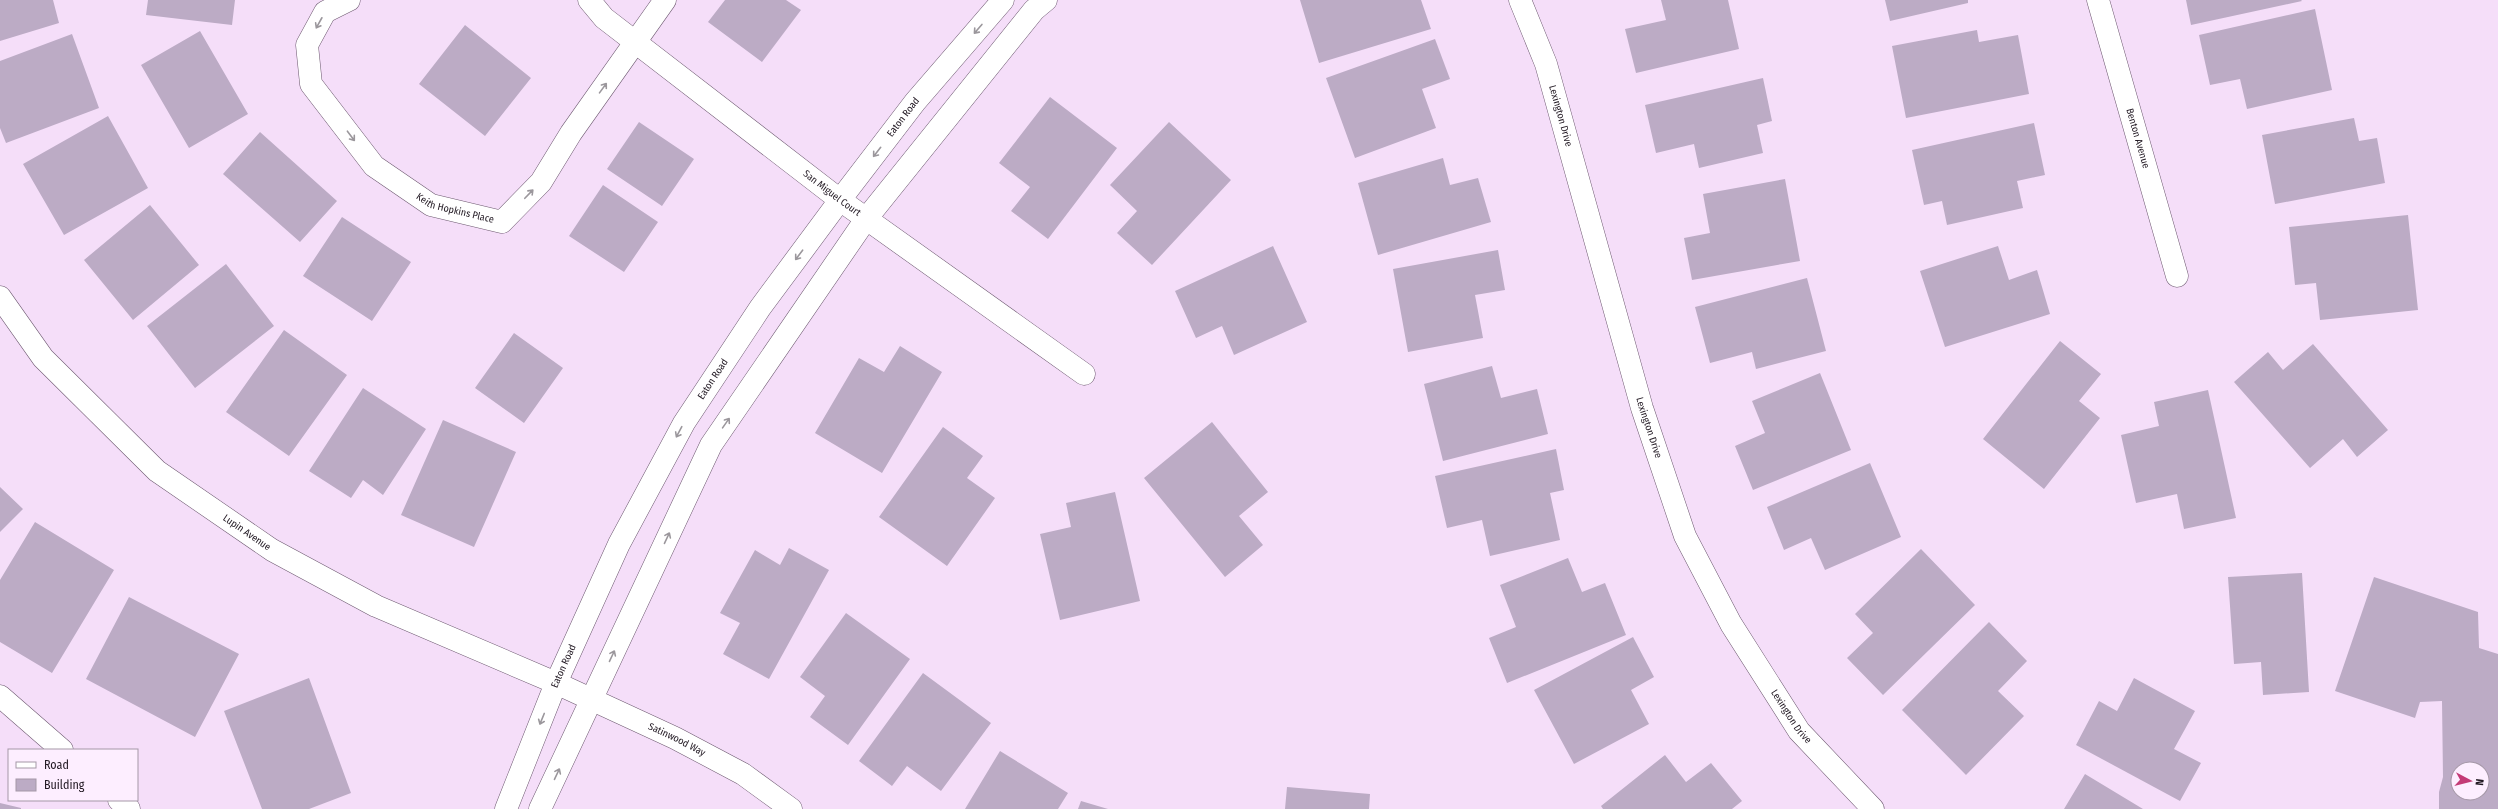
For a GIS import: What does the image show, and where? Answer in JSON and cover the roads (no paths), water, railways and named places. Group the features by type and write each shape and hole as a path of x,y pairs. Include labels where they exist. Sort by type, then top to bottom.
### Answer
{"street":[{"name":"Keith Hopkins Place","path":"349,0 325,12 307,45 311,84 374,166 431,205 502,222 541,182 571,134 636,43 664,0"},
{"name":"San Miguel Court","path":"589,0 604,18 840,200 1084,374"},
{"name":"Eaton Road","path":"506,809 556,683 619,544 684,423 760,308 840,200 915,102 1003,0"},
{"path":"540,809 710,445 866,219 1034,10 1046,0"},
{"name":"Lexington Drive","path":"1520,0 1546,64 1642,408 1686,536 1731,624 1799,731 1873,809"},
{"name":"Benton Avenue","path":"2098,0 2177,276"},
{"name":"Lupin Avenue","path":"0,297 43,358 157,471 272,550 369,602 556,683"},
{"name":"Satinwood Way","path":"556,683 674,738 743,774 791,809"},
{"path":"0,696 61,749"},
{"path":"120,801 129,809"}]}
